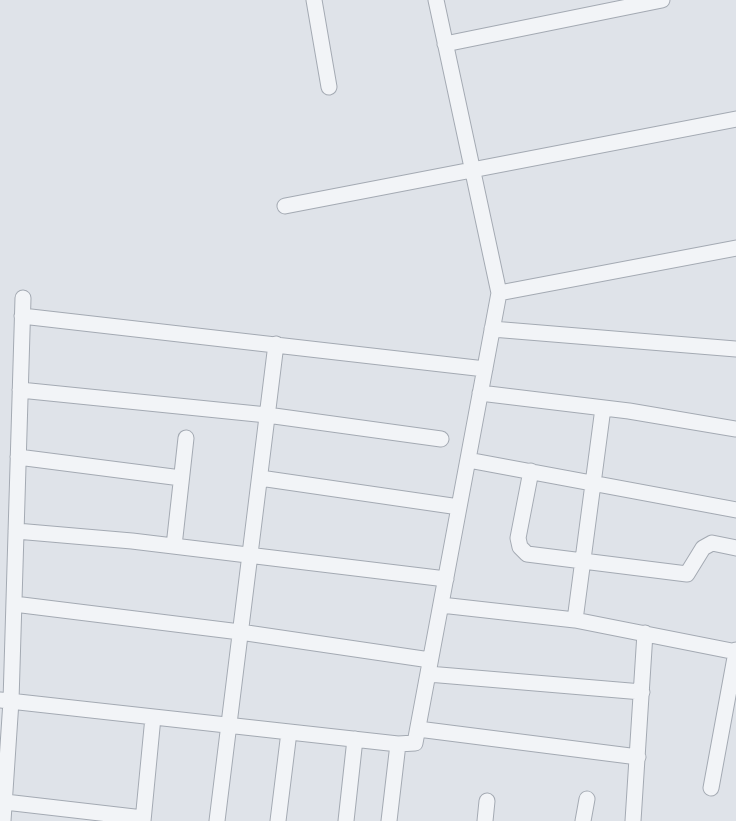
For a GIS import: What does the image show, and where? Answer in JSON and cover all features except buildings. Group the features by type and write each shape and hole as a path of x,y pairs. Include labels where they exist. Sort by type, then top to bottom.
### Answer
{"street":[{"path":"314,0 329,86"},
{"path":"6,701 398,744 415,743 499,293 436,0"},
{"path":"445,44 662,0"},
{"path":"285,206 736,119"},
{"path":"499,293 736,248"},
{"path":"3,821 5,802 6,701 14,604 23,298"},
{"path":"22,316 485,369"},
{"path":"492,329 736,349"},
{"path":"217,821 276,344"},
{"path":"20,390 267,415 441,439"},
{"path":"480,393 603,408 736,429"},
{"path":"575,620 603,408"},
{"path":"174,546 186,438"},
{"path":"18,457 181,478"},
{"path":"468,460 736,510"},
{"path":"531,471 518,538 520,547 527,554 687,574 704,548 712,543 736,548"},
{"path":"260,478 459,507"},
{"path":"16,531 174,546 446,579"},
{"path":"14,604 240,632 429,667 642,692"},
{"path":"441,605 575,620 736,651 712,788"},
{"path":"633,821 645,633"},
{"path":"5,802 143,819 153,717"},
{"path":"418,729 638,757"},
{"path":"278,821 289,732"},
{"path":"346,821 355,739"},
{"path":"389,821 398,744"},
{"path":"583,821 587,799"},
{"path":"485,821 487,801"}]}
